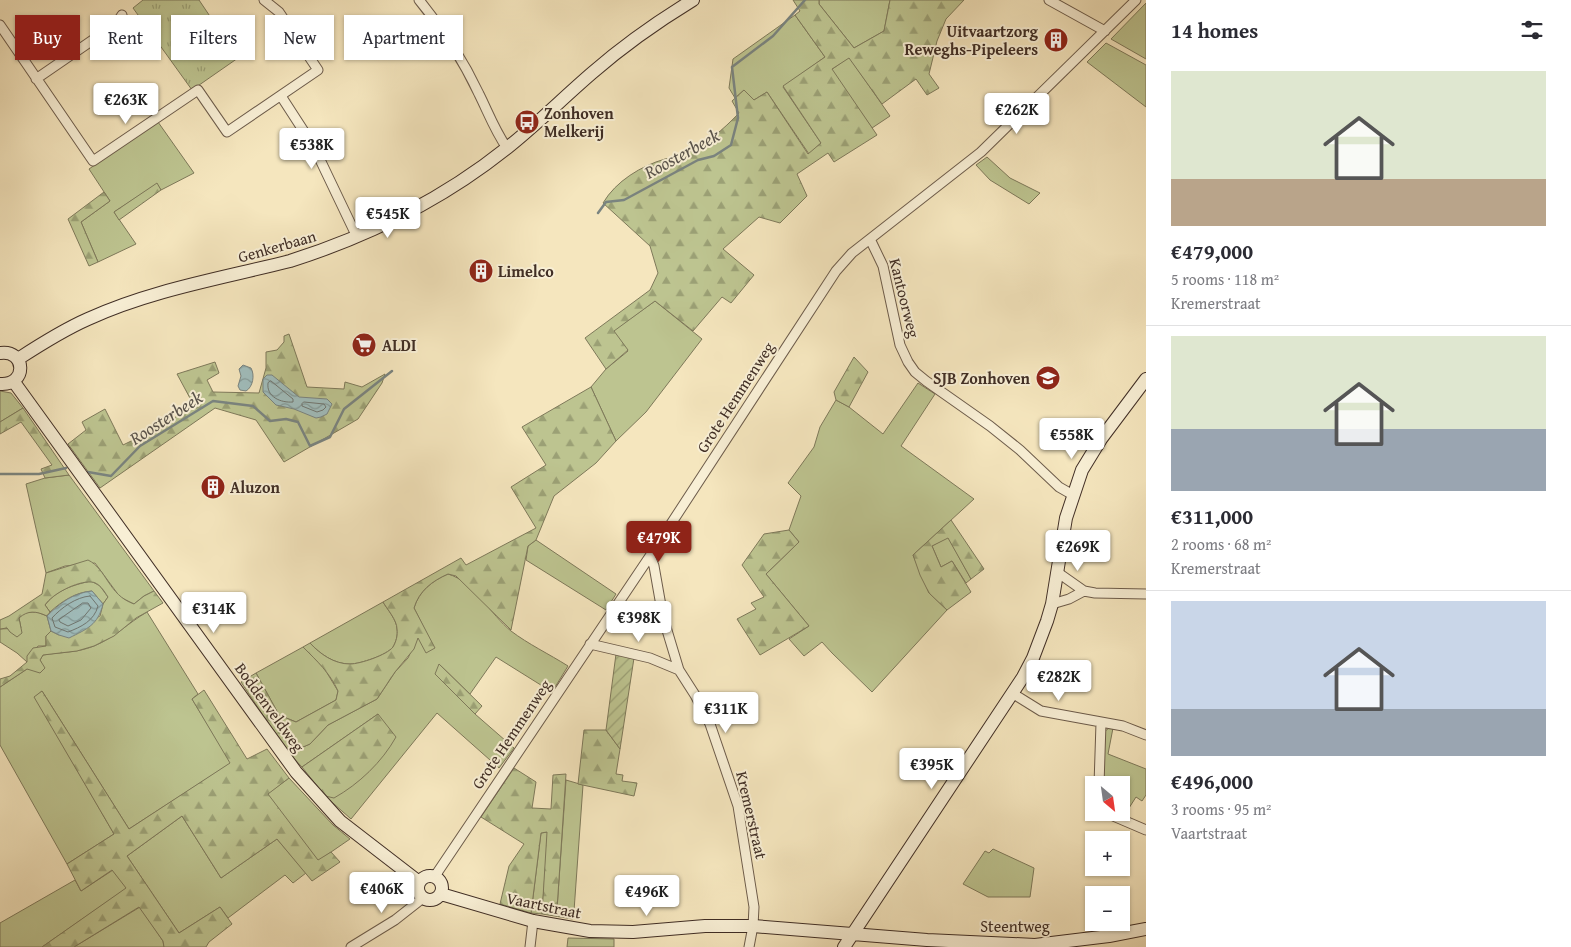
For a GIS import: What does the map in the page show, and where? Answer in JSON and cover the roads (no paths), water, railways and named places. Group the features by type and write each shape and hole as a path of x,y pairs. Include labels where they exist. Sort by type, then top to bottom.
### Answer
{"street":[{"path":"0,25 93,161 198,90 227,132 318,70 279,12 264,0"},
{"path":"419,0 442,30 463,64 480,95 496,132 507,148"},
{"name":"Genkerbaan","path":"18,359 70,328 135,300 290,261 357,238 421,207 453,187 507,148 622,48 666,16 693,0"},
{"path":"1049,0 1105,31"},
{"name":"Grote Hemmenweg","path":"435,876 650,556 836,271 852,253 981,152 1136,0"},
{"path":"36,79 90,42"},
{"path":"280,96 314,147 357,238"},
{"name":"Kantoorweg","path":"870,239 883,266 900,345 912,367 926,381 990,426 1020,450 1059,487 1073,495"},
{"path":"0,353 8,352 18,359 21,371 14,382 7,385 0,384"},
{"path":"844,947 1012,693 1033,658 1052,604 1066,518 1082,470 1092,452 1146,379"},
{"name":"Boddenveldweg","path":"14,382 296,772 340,821 419,882"},
{"name":"Kremerstraat","path":"650,556 656,574 663,617 679,670 695,694 710,724 738,806 754,907 754,926 749,947"},
{"path":"1057,572 1084,591 1146,594"},
{"path":"1052,604 1069,599 1084,591"},
{"path":"590,644 650,658 679,670"},
{"path":"1012,693 1041,710 1123,726 1146,735"},
{"path":"1099,776 1100,723"},
{"path":"1125,821 1146,830"},
{"path":"428,875 435,876 442,884 441,894 435,899 427,900 423,898 418,889 419,882 428,875"},
{"name":"Vaartstraat","path":"441,894 533,921 590,931 633,932 705,926 754,926 784,927 852,935"},
{"path":"351,947 395,920 423,898"},
{"path":"530,947 533,921"},
{"name":"Steentweg","path":"852,935 1035,945 1109,936 1146,929"}],"water":[{"path":"243,365 251,368 253,374 252,384 246,391 240,390 238,386 241,376 239,369"},
{"path":"267,375 272,375 299,397 327,399 332,404 327,414 316,418 294,409 276,405 263,392 263,379"},
{"path":"92,591 103,604 98,617 91,626 69,638 51,631 47,616 67,599"}],"waterway":[{"name":"Roosterbeek","path":"598,213 606,202 624,200 698,160 714,156 731,145 738,118 732,67 773,36 805,0"},
{"name":"Roosterbeek","path":"88,472 111,476 140,446 213,401 253,406 270,421 286,419 298,422 310,446 330,437 344,409 392,371"},
{"name":"Roosterbeek","path":"0,474 39,474 66,468"}],"place":[{"name":"Uitvaartzorg Reweghs-Pipeleers","path":"1056,40"},
{"name":"Zonhoven Melkerij","path":"527,122"},
{"name":"Limelco","path":"481,271"},
{"name":"ALDI","path":"364,345"},
{"name":"SJB Zonhoven","path":"1048,378"},
{"name":"Aluzon","path":"213,487"}]}
